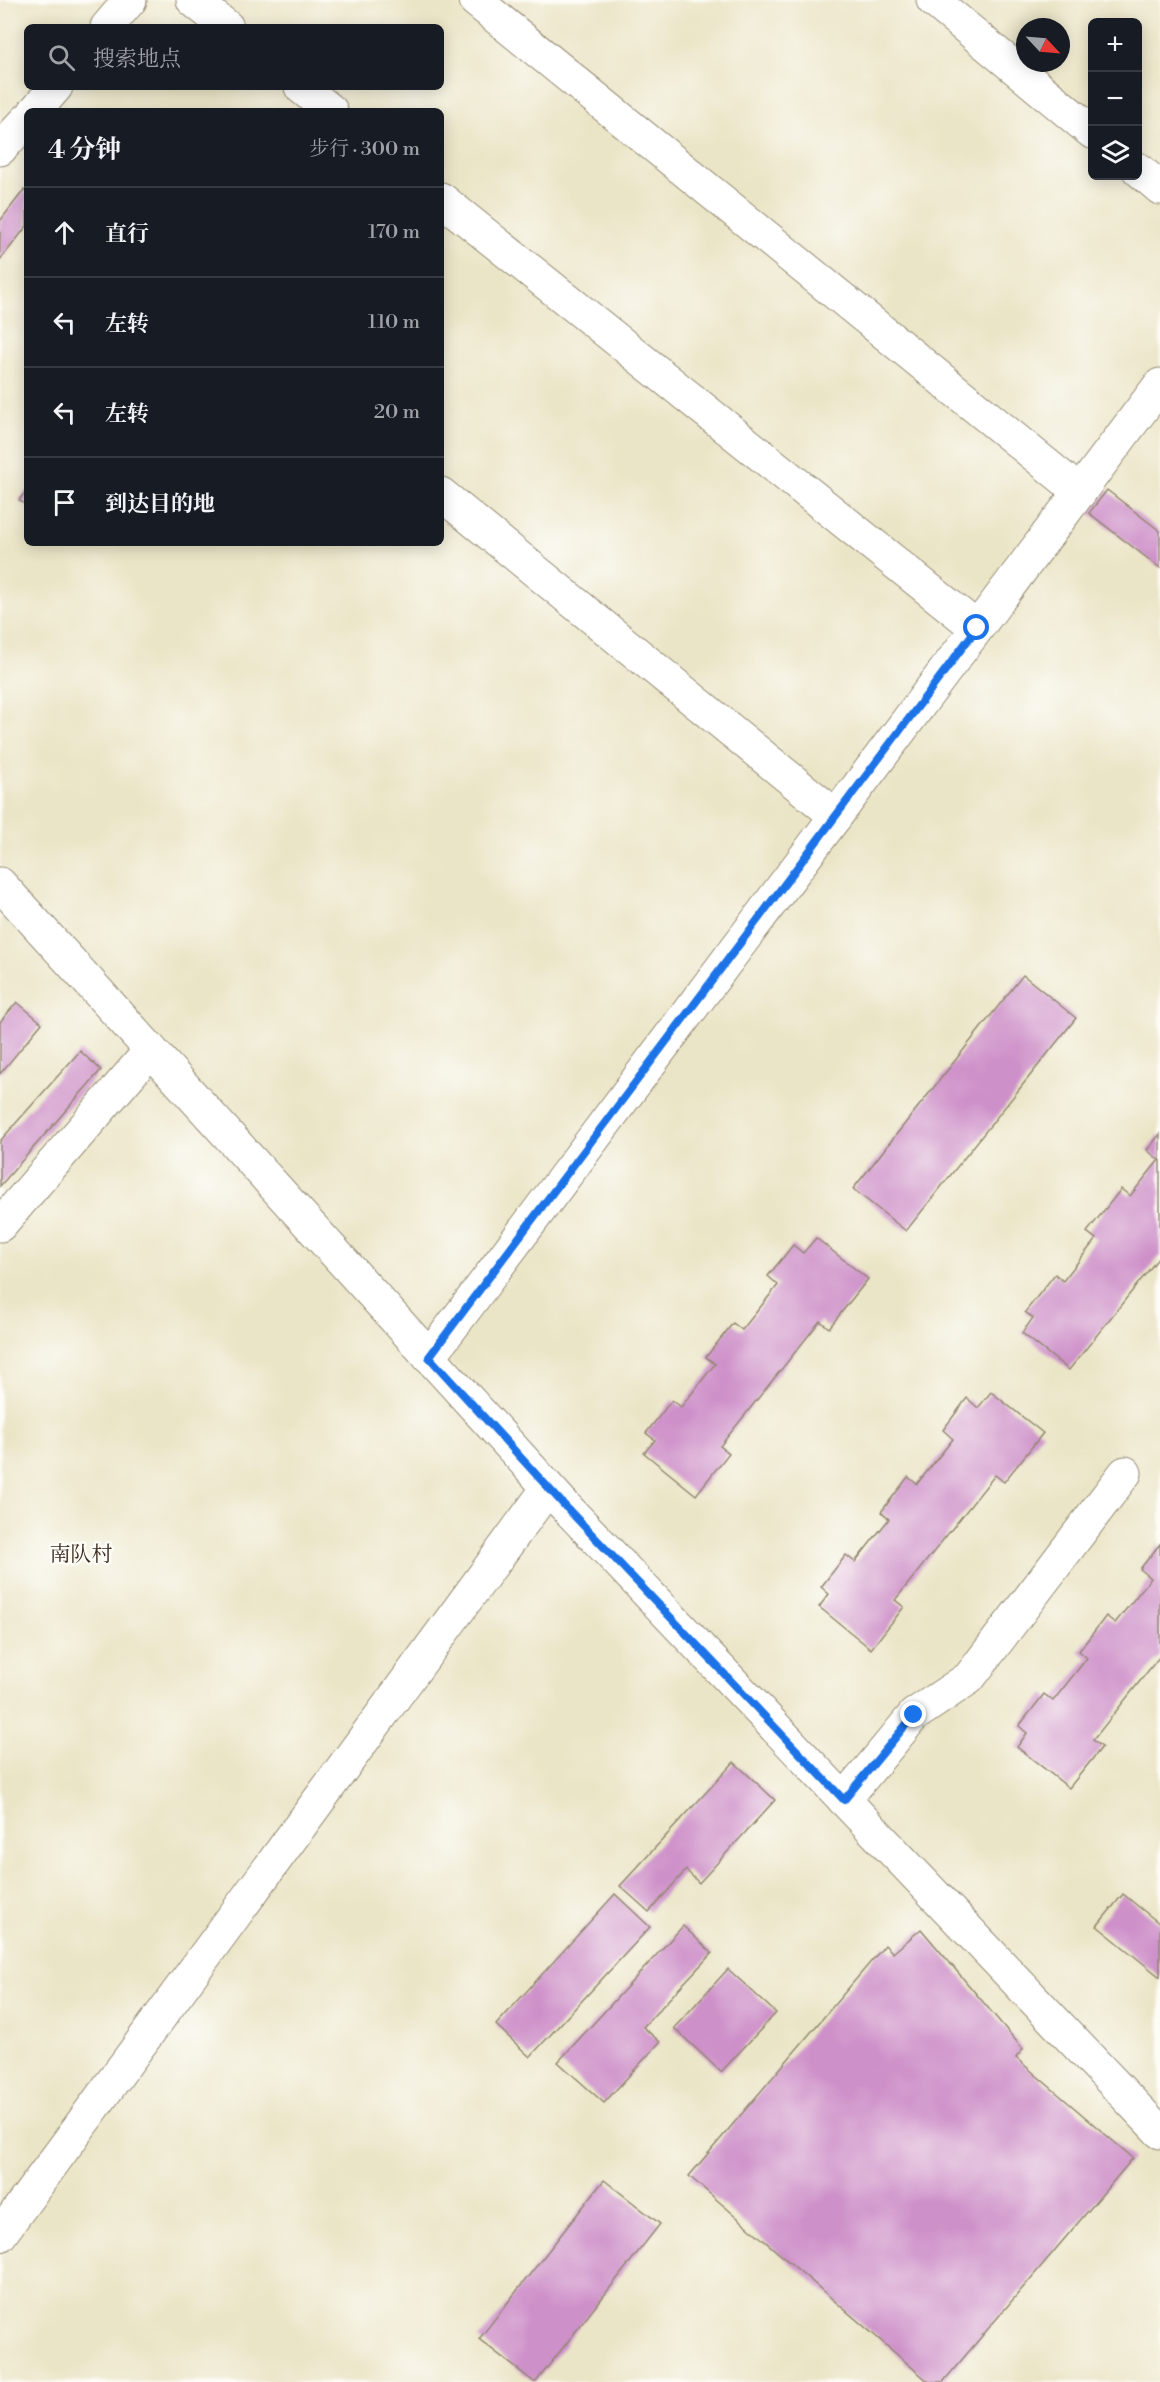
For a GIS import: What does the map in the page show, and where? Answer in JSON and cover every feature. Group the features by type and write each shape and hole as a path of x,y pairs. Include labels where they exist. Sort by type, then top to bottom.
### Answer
{"street":[{"path":"110,24 130,0"},
{"path":"193,0 222,24"},
{"path":"475,0 1080,492"},
{"path":"933,0 1088,129"},
{"path":"38,108 53,90"},
{"path":"305,90 327,108"},
{"path":"1142,173 1160,188"},
{"path":"444,201 977,628"},
{"path":"429,1357 1160,385"},
{"path":"444,496 836,816"},
{"path":"0,884 548,1488 1160,2132"},
{"path":"0,1225 151,1050"},
{"path":"844,1800 914,1715 969,1678 1125,1473"},
{"path":"0,2235 548,1488"}],"building":[{"path":"24,190 24,230 0,260 0,221"},
{"path":"1107,490 1160,531 1160,568 1089,513"},
{"path":"24,494 24,504 19,500"},
{"path":"1023,975 1076,1018 906,1231 853,1189"},
{"path":"17,1002 42,1023 0,1074 0,1022"},
{"path":"80,1051 101,1070 0,1186 0,1141"},
{"path":"1160,1134 1160,1256 1069,1370 1022,1333 1033,1318 1025,1312 1055,1274 1063,1281 1096,1239 1087,1232 1121,1189 1130,1196 1159,1160 1147,1150"},
{"path":"816,1238 868,1279 829,1328 820,1321 720,1446 729,1453 696,1495 644,1453 655,1440 646,1433 672,1400 681,1407 715,1364 706,1357 733,1323 742,1330 778,1285 768,1276 793,1245 803,1253"},
{"path":"991,1392 1043,1433 1004,1482 995,1475 895,1600 904,1607 871,1649 819,1607 829,1594 821,1587 846,1555 855,1562 889,1519 881,1512 908,1477 917,1484 953,1439 943,1430 967,1398 978,1408"},
{"path":"1160,1544 1160,1656 1093,1740 1102,1747 1069,1788 1017,1747 1027,1733 1019,1726 1044,1694 1053,1701 1087,1658 1079,1651 1106,1616 1115,1623 1151,1578 1140,1569"},
{"path":"734,1762 775,1800 699,1883 686,1870 649,1912 620,1886"},
{"path":"615,1894 650,1927 530,2057 496,2025"},
{"path":"1123,1894 1160,1924 1160,1977 1097,1926"},
{"path":"683,1926 712,1953 643,2027 660,2042 604,2103 558,2062"},
{"path":"921,1929 1023,2049 1016,2058 1133,2158 943,2382 929,2382 689,2176 885,1945 893,1953"},
{"path":"728,1969 776,2013 721,2072 674,2028"},
{"path":"604,2180 660,2224 534,2382 479,2339"}],"district":[{"name":"南队村","path":"81,1554"}],"route":[{"path":"914,1715 844,1800 564,1505 429,1357 977,628"}]}
